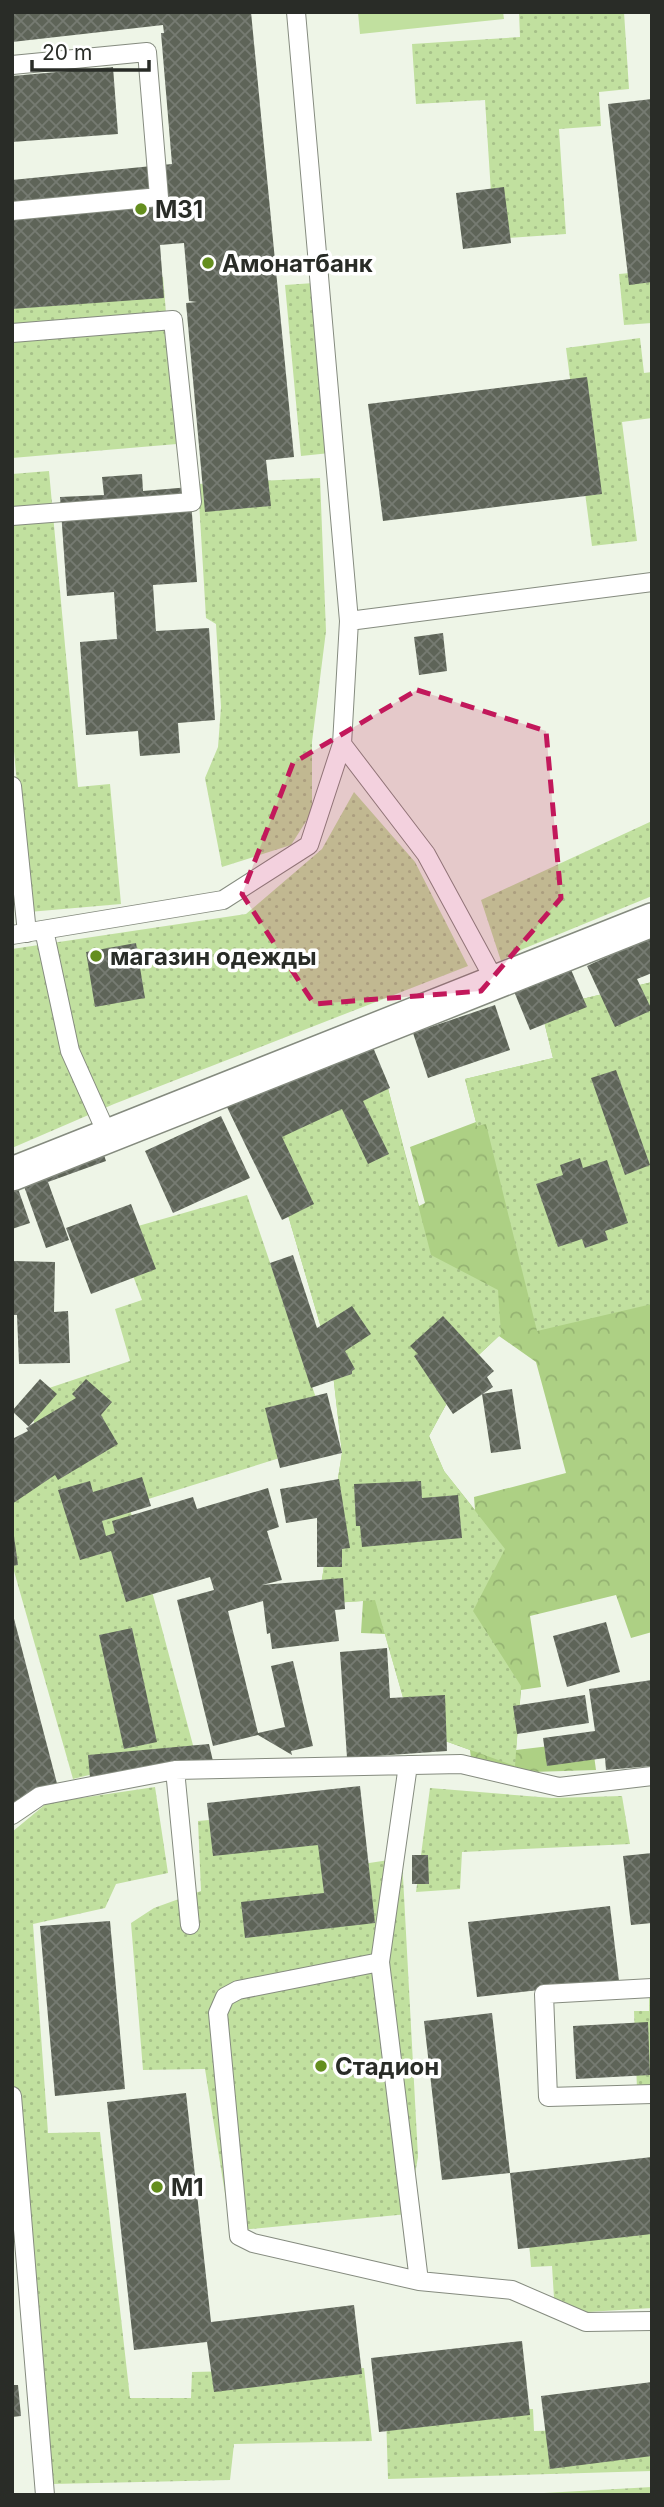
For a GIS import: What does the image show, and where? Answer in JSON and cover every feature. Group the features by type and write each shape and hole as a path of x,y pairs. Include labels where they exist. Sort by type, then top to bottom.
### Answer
{"street":[{"path":"12,1174 652,920"}],"lane":[{"path":"28,933 223,900 309,845 342,744 349,621 296,12"},
{"path":"12,65 148,52 159,197 12,211"},
{"path":"12,333 173,320 192,502 12,516"},
{"path":"349,621 652,582"},
{"path":"342,744 426,854 495,981"},
{"path":"12,786 28,933 70,1051 108,1136"},
{"path":"408,1765 380,1962 419,2281"},
{"path":"12,1815 40,1796 175,1770 461,1765 559,1787 652,1776"},
{"path":"175,1770 190,1924"},
{"path":"380,1962 237,1990 225,1997 218,2013 239,2236 253,2244 419,2281 512,2290 586,2322 652,2321"},
{"path":"652,1987 544,1994 548,2097 652,2094"},
{"path":"12,2096 44,2495"}],"highlighted area":[{"path":"417,690 546,731 561,898 481,991 314,1004 242,894 293,763"}],"green space":[{"path":"358,12 503,12 504,19 360,34"},
{"path":"519,12 624,12 629,89 599,92 601,126 559,129 566,234 494,239 485,100 416,104 412,44 520,37"},
{"path":"652,271 652,323 624,325 619,274"},
{"path":"163,277 177,444 12,458 12,290"},
{"path":"314,283 330,453 301,456 285,285"},
{"path":"640,338 644,373 652,372 652,418 622,422 637,541 592,546 566,348"},
{"path":"49,471 78,787 110,784 121,904 29,912 12,730 12,474"},
{"path":"320,478 326,631 312,742 312,812 291,845 222,867 205,778 218,747 221,707 216,624 206,618 198,484"},
{"path":"354,792 415,862 468,966 114,1104 12,1148 12,949 246,914 322,849"},
{"path":"652,821 652,896 523,949 501,961 481,900"},
{"path":"652,982 652,1632 631,1638 616,1595 530,1616 541,1687 521,1690 516,1750 592,1741 596,1770 473,1774 470,1750 412,1729 385,1634 361,1633 363,1601 318,1604 342,1453 332,1365 273,1164 385,1077 419,1206 425,1203 410,1147 476,1122 465,1079 553,1058 541,1009","holes":["499,1336 536,1362 566,1473 474,1497 475,1510 444,1471 429,1436 467,1366"]},
{"path":"652,982 652,1304 537,1331 486,1124 477,1126 465,1079 553,1058 541,1009"},
{"path":"385,1077 431,1255 498,1290 501,1334 467,1366 429,1436 444,1471 505,1549 473,1611 521,1686 515,1766 412,1729 375,1600 318,1604 342,1453 332,1365 273,1164 275,1109"},
{"path":"247,1195 331,1442 129,1505 194,1749 73,1779 12,1564 12,1474 45,1454 25,1396 130,1361 115,1309 142,1300 117,1232"},
{"path":"155,1787 168,1873 116,1884 105,1908 33,1924 48,2133 100,2132 130,2398 191,2398 192,2372 364,2368 372,2441 234,2444 230,2480 52,2484 12,2145 12,1832 47,1803"},
{"path":"430,1788 552,1798 622,1796 630,1844 462,1852 460,1889 416,1892"},
{"path":"331,1809 343,1867 402,1858 418,2157 408,2214 231,2231 205,2069 143,2070 131,1923 154,1908 201,1891 198,1821"},
{"path":"652,1996 652,2088 637,2089 634,2011 649,2011 649,1997"},
{"path":"652,2221 652,2308 555,2314 552,2266 531,2267 528,2229"},
{"path":"533,2409 534,2431 652,2428 652,2471 388,2479 386,2414"},
{"path":"652,2487 652,2495 507,2495"}],"building":[{"name":"М31","path":"12,12 251,12 294,457 266,460 271,506 205,512 186,303 197,302 189,301 184,243 160,245 164,298 12,309 12,180 172,164 161,33 164,33 163,25 12,42"},
{"path":"113,67 118,134 12,142 12,76"},
{"path":"652,99 652,282 629,285 608,104"},
{"path":"504,187 511,243 463,249 456,193"},
{"path":"587,377 602,494 383,521 368,404"},
{"path":"142,474 143,491 190,487 197,582 153,585 156,631 209,628 215,720 178,723 180,753 140,756 138,731 86,735 80,642 117,639 114,592 67,596 60,497 104,495 102,477"},
{"path":"443,633 447,671 419,675 414,637"},
{"path":"652,936 652,973 637,979 652,1010 615,1027 587,966"},
{"path":"136,943 145,998 95,1007 86,952"},
{"path":"569,965 587,1007 530,1030 513,989"},
{"path":"495,1005 510,1050 428,1078 413,1033"},
{"path":"370,1040 390,1088 363,1101 389,1154 368,1164 342,1109 282,1137 314,1204 282,1220 224,1101"},
{"path":"616,1070 650,1165 625,1175 591,1078"},
{"path":"221,1116 250,1178 173,1213 145,1151"},
{"path":"101,1146 106,1161 48,1182 69,1240 46,1248 20,1175"},
{"path":"580,1158 583,1168 607,1160 628,1223 605,1231 608,1240 585,1248 582,1239 558,1247 536,1184 563,1175 560,1165"},
{"path":"16,1183 30,1223 12,1229 12,1184"},
{"path":"131,1204 156,1269 91,1294 66,1228"},
{"path":"293,1255 317,1328 352,1306 371,1334 345,1351 355,1369 352,1374 311,1388 270,1263"},
{"path":"13,1261 55,1262 54,1312 68,1311 70,1363 19,1364 17,1315 12,1315"},
{"path":"443,1316 494,1371 487,1377 493,1387 453,1414 414,1356 418,1354 410,1346"},
{"path":"40,1379 57,1394 29,1426 76,1398 72,1394 86,1379 112,1402 101,1415 118,1444 58,1480 55,1475 12,1504 12,1439 28,1431 26,1428 29,1427 12,1411"},
{"path":"512,1389 521,1449 491,1453 482,1394"},
{"path":"327,1393 342,1453 280,1468 265,1408"},
{"path":"142,1477 151,1506 102,1521 106,1536 115,1533 112,1521 193,1497 197,1509 268,1488 279,1527 267,1531 282,1580 262,1585 343,1578 345,1609 335,1610 339,1641 272,1649 270,1633 267,1634 263,1601 228,1611 258,1733 285,1727 271,1666 293,1661 313,1746 291,1751 292,1755 258,1735 213,1746 177,1600 214,1590 210,1577 126,1602 111,1551 80,1560 58,1490 90,1481 93,1492"},
{"path":"339,1479 350,1548 342,1549 342,1567 317,1567 317,1518 286,1523 280,1489"},
{"path":"421,1481 422,1498 458,1495 462,1538 362,1547 360,1526 356,1526 354,1484"},
{"path":"14,1536 18,1565 12,1566 12,1537"},
{"path":"12,1611 60,1795 12,1805"},
{"path":"606,1622 620,1672 567,1687 553,1636"},
{"path":"132,1628 157,1742 124,1749 99,1635"},
{"path":"387,1648 390,1698 445,1695 447,1751 347,1758 340,1652"},
{"path":"652,1680 652,1766 606,1770 605,1758 547,1766 543,1738 595,1731 589,1689"},
{"path":"585,1695 589,1723 517,1734 513,1706"},
{"path":"209,1744 216,1774 91,1789 88,1755"},
{"path":"360,1786 375,1923 245,1938 241,1902 324,1893 318,1845 213,1856 207,1803"},
{"path":"652,1853 652,1923 631,1925 623,1856"},
{"path":"412,1855 428,1855 429,1884 412,1884"},
{"path":"610,1906 619,1981 477,1997 468,1922"},
{"path":"110,1921 125,2089 55,2096 40,1926"},
{"path":"492,2013 510,2173 442,2180 424,2021"},
{"path":"648,2022 650,2075 576,2079 573,2026"},
{"path":"186,2093 211,2322 354,2305 362,2374 214,2392 207,2342 134,2350 107,2102"},
{"path":"652,2157 652,2234 518,2249 510,2173"},
{"path":"522,2341 530,2415 379,2432 371,2358"},
{"path":"652,2382 652,2456 550,2469 541,2396"},
{"path":"12,2385 18,2385 21,2416 12,2417"}],"place":[{"name":"М31","path":"141,209"},
{"name":"Амонатбанк","path":"208,263"},
{"name":"магазин одежды","path":"96,956"},
{"name":"Стадион","path":"321,2066"},
{"name":"М1","path":"157,2187"}]}
